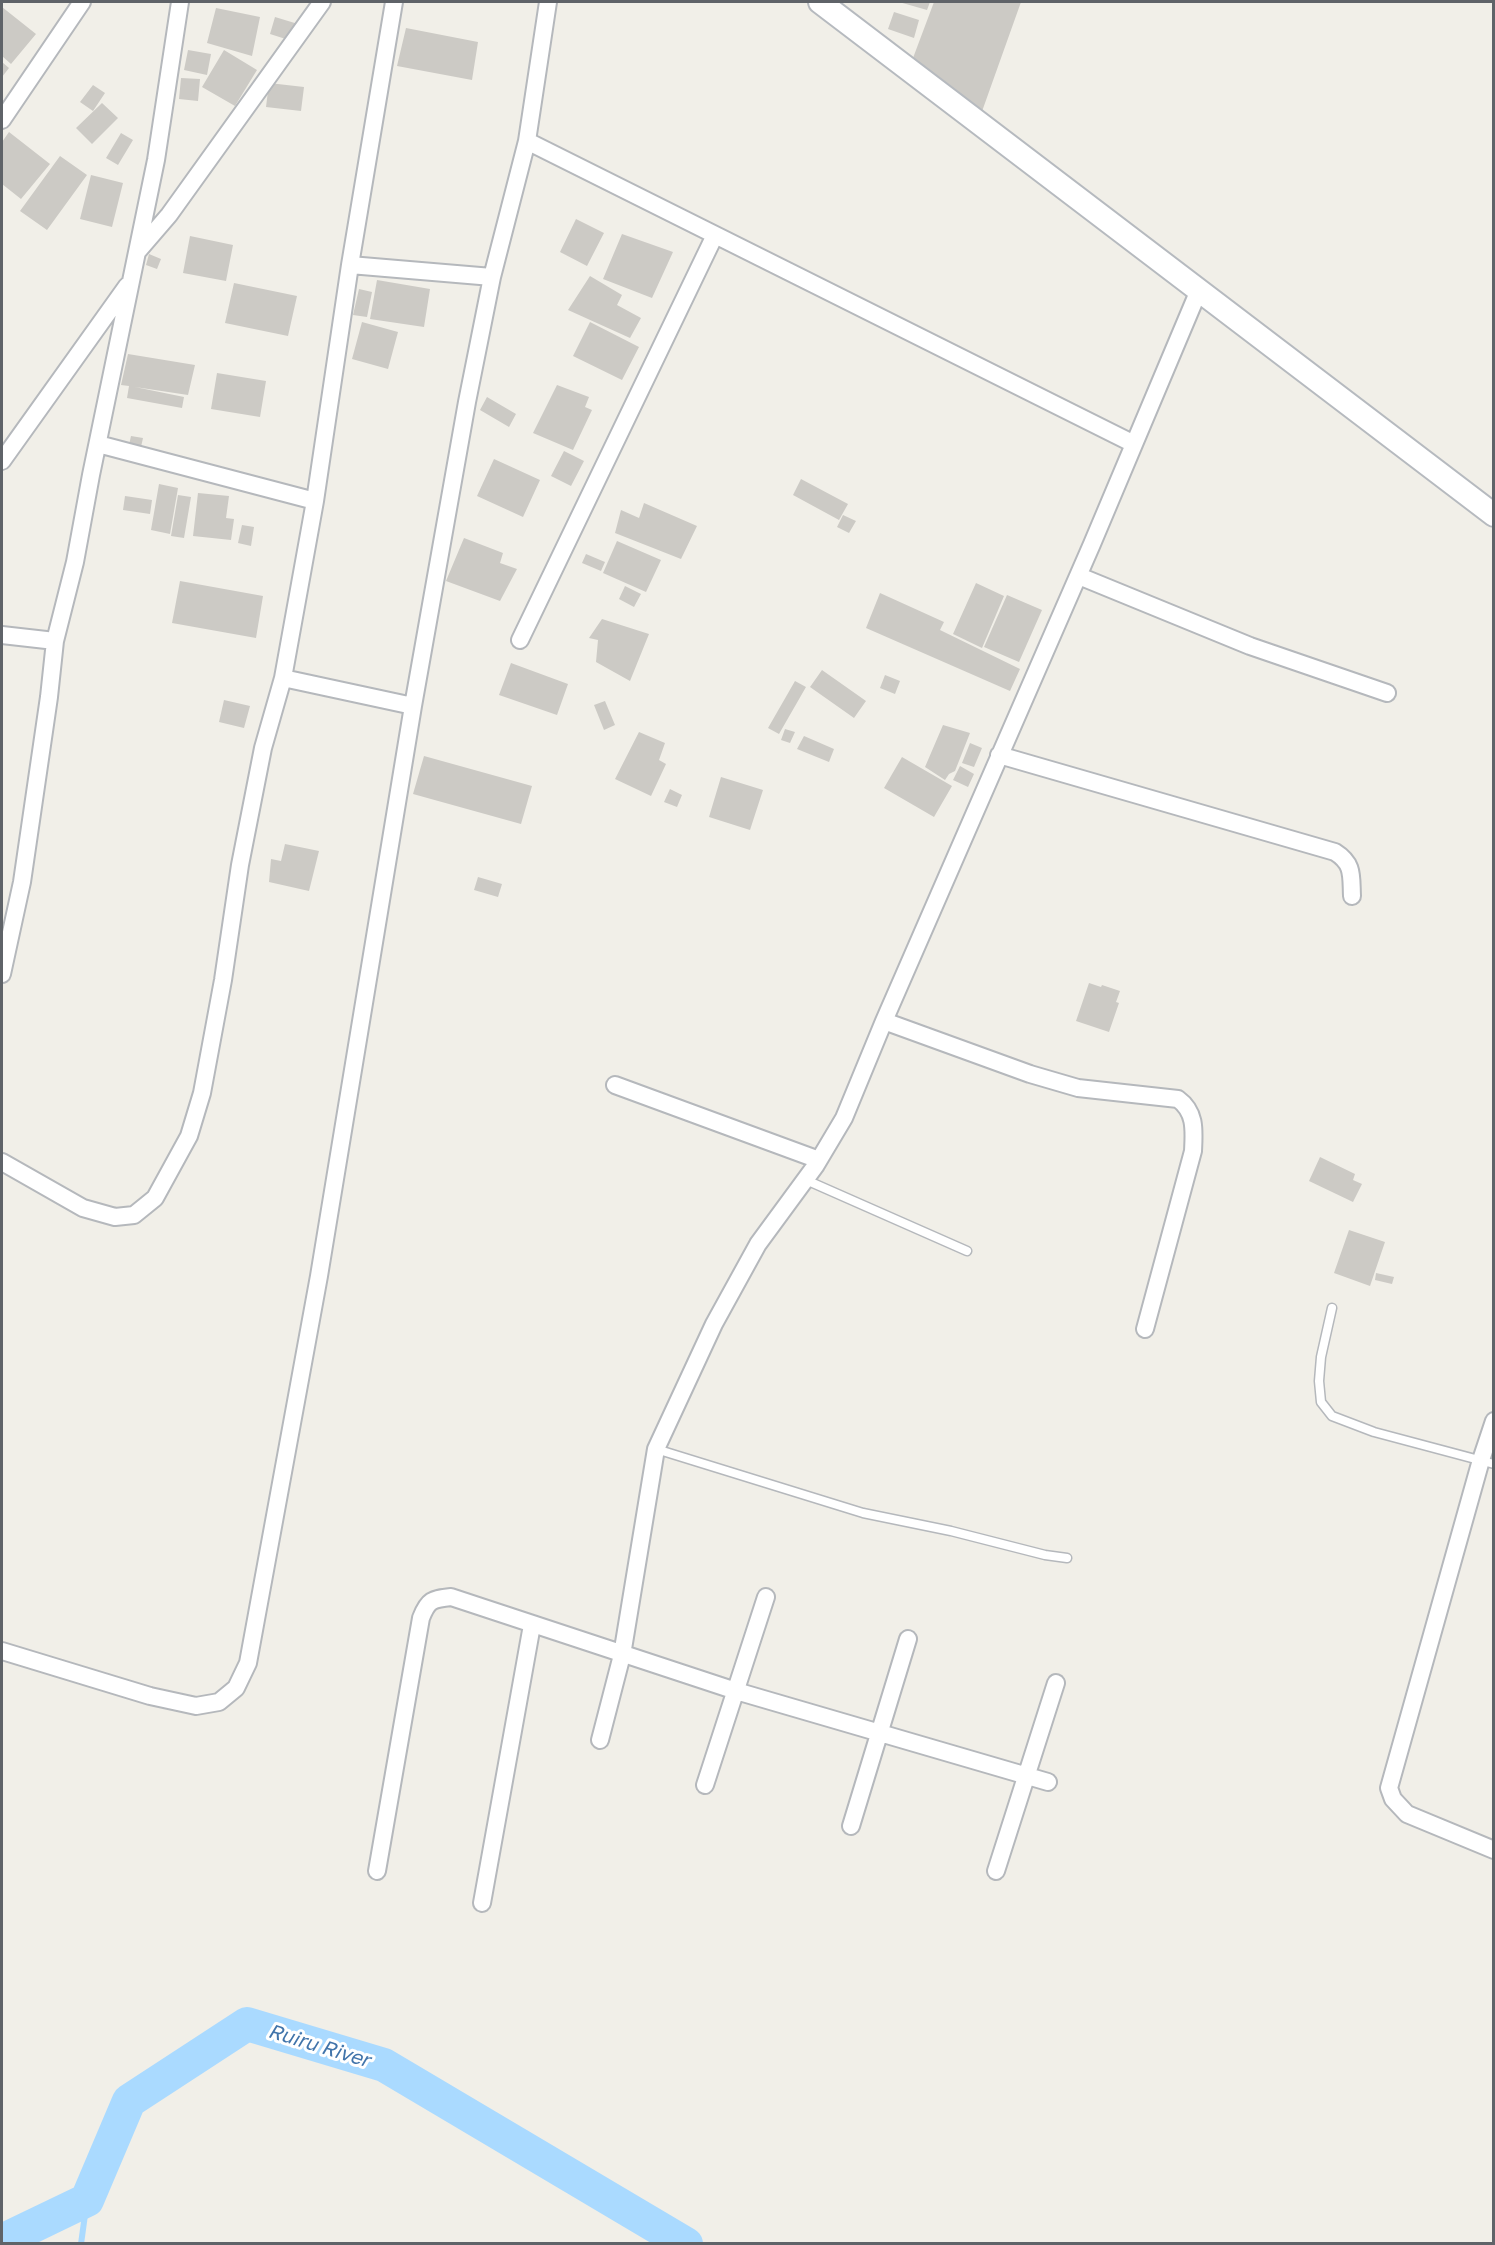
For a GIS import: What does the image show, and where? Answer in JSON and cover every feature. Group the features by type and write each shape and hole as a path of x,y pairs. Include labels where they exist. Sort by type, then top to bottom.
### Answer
{"street":[{"path":"2,120 82,2"},
{"path":"2,974 22,882 55,641 75,562 156,160 180,2"},
{"path":"138,252 170,215 322,2"},
{"path":"2,1162 83,1208 115,1217 134,1215 155,1198 189,1136 202,1093 247,830 263,748 282,678 315,501 350,266 394,2"},
{"path":"2,1651 150,1696 196,1706 219,1702 236,1688 248,1663 320,1276 413,706 467,402 492,277 527,141 548,2"},
{"path":"820,2 1494,515"},
{"path":"527,141 1134,444"},
{"path":"520,639 715,235"},
{"path":"350,266 492,277"},
{"path":"2,461 131,281"},
{"path":"600,1740 622,1655 656,1449 714,1324 758,1244 806,1180 844,1118 1199,290"},
{"path":"98,444 315,501"},
{"path":"1078,576 1250,646 1387,693"},
{"path":"2,635 55,641"},
{"path":"282,678 413,706"},
{"path":"999,755 1123,793 1335,852 1345,858 1351,871 1352,896"},
{"path":"884,1021 1078,1089 1178,1099 1186,1105 1195,1130 1192,1151 1145,1329"},
{"path":"615,1085 819,1160"},
{"path":"1494,1421 1487,1462 1389,1788 1393,1799 1407,1814 1494,1850"},
{"path":"377,1871 422,1618 426,1604 436,1599 451,1597 736,1691 1048,1782"},
{"path":"705,1785 766,1597"},
{"path":"482,1903 532,1625"},
{"path":"851,1826 908,1638"},
{"path":"996,1871 1056,1683"}],"lane":[{"path":"806,1180 967,1251"},
{"path":"1332,1308 1321,1357 1319,1381 1321,1402 1332,1416 1374,1432 1487,1462"},
{"path":"656,1449 863,1513 951,1531 1045,1555 1067,1558"}],"building":[{"path":"899,2 930,2 927,10"},
{"path":"934,2 1021,2 980,117 910,66"},
{"path":"2,7 36,34 11,64 2,56"},
{"path":"216,8 260,17 252,56 207,43"},
{"path":"894,12 919,20 914,38 888,29"},
{"path":"275,17 298,24 292,41 270,34"},
{"path":"406,28 478,42 472,80 397,66"},
{"path":"188,50 211,54 207,75 184,70"},
{"path":"224,50 257,70 235,106 202,87"},
{"path":"2,62 9,68 2,77"},
{"path":"181,78 200,79 198,101 179,99"},
{"path":"269,83 304,87 301,111 266,107"},
{"path":"93,85 105,93 93,111 80,102"},
{"path":"102,103 118,118 92,144 76,128"},
{"path":"9,132 50,164 21,199 2,184 2,142"},
{"path":"121,133 133,140 118,165 106,158"},
{"path":"60,156 87,175 47,230 20,211"},
{"path":"91,175 123,183 112,227 80,219"},
{"path":"576,219 604,233 587,266 560,252"},
{"path":"622,234 673,252 652,298 603,279"},
{"path":"190,236 233,245 226,281 183,273"},
{"path":"149,254 161,259 157,269 146,265"},
{"path":"590,276 622,295 617,305 641,318 630,338 568,310"},
{"path":"377,280 430,289 424,327 370,319"},
{"path":"234,283 297,296 288,336 225,323"},
{"path":"359,289 372,292 367,317 353,315"},
{"path":"362,322 398,332 388,369 352,359"},
{"path":"590,322 639,347 622,380 573,356"},
{"path":"128,354 195,365 188,395 135,387 184,397 182,408 127,398 129,386 121,385"},
{"path":"217,373 266,381 260,417 211,409"},
{"path":"557,385 589,397 585,407 592,410 573,450 533,433"},
{"path":"487,397 516,414 509,427 480,410"},
{"path":"131,436 143,438 141,447 129,445"},
{"path":"564,451 584,461 571,486 551,476"},
{"path":"494,459 540,480 523,517 477,496"},
{"path":"801,479 848,504 839,520 793,495"},
{"path":"159,484 178,488 170,534 151,530"},
{"path":"198,493 229,496 226,518 234,519 231,540 193,536"},
{"path":"178,495 191,497 184,538 171,536"},
{"path":"125,496 152,500 150,514 123,510"},
{"path":"644,503 697,526 681,559 615,533 621,510 639,518"},
{"path":"843,515 856,521 849,533 837,527"},
{"path":"242,525 254,527 251,546 238,543"},
{"path":"464,538 503,553 500,563 517,569 500,601 446,581"},
{"path":"617,541 661,560 646,592 603,573"},
{"path":"586,554 605,562 601,571 582,563"},
{"path":"180,581 263,596 256,638 172,623"},
{"path":"976,583 1004,596 982,648 953,634"},
{"path":"625,586 641,594 634,607 619,599"},
{"path":"880,593 944,622 940,630 1020,669 1010,691 866,628"},
{"path":"1007,595 1042,610 1019,662 984,647"},
{"path":"602,619 649,634 630,681 596,662 598,640 589,638"},
{"path":"511,663 568,684 557,715 499,695"},
{"path":"822,670 866,701 854,718 810,687"},
{"path":"885,675 900,681 895,694 880,688"},
{"path":"795,681 806,687 779,734 768,728"},
{"path":"224,700 250,706 244,728 219,722"},
{"path":"605,701 615,725 604,730 594,705"},
{"path":"943,725 970,733 955,771 945,780 925,767"},
{"path":"785,729 795,732 790,743 781,740"},
{"path":"639,732 665,743 659,760 666,764 651,796 615,779"},
{"path":"804,736 834,749 829,762 797,749"},
{"path":"970,743 982,748 974,767 962,763"},
{"path":"424,756 532,786 521,824 413,794"},
{"path":"902,757 952,786 934,817 884,788"},
{"path":"960,766 974,774 968,787 953,780"},
{"path":"721,777 763,790 750,830 709,817"},
{"path":"670,789 682,795 677,807 664,802"},
{"path":"285,844 319,851 309,891 269,882 271,859 281,861"},
{"path":"478,877 502,884 498,897 474,890"},
{"path":"1089,983 1120,991 1116,1002 1119,1003 1109,1032 1076,1021"},
{"path":"1320,1157 1355,1174 1353,1180 1362,1184 1353,1202 1309,1181"},
{"path":"1349,1230 1385,1242 1370,1286 1334,1273"},
{"path":"1376,1273 1394,1277 1392,1284 1375,1280"}],"waterway":[{"name":"Ruiru River","path":"2,2241 87,2200 129,2101 247,2024 384,2065 686,2244"},
{"path":"81,2244 87,2200"}]}
